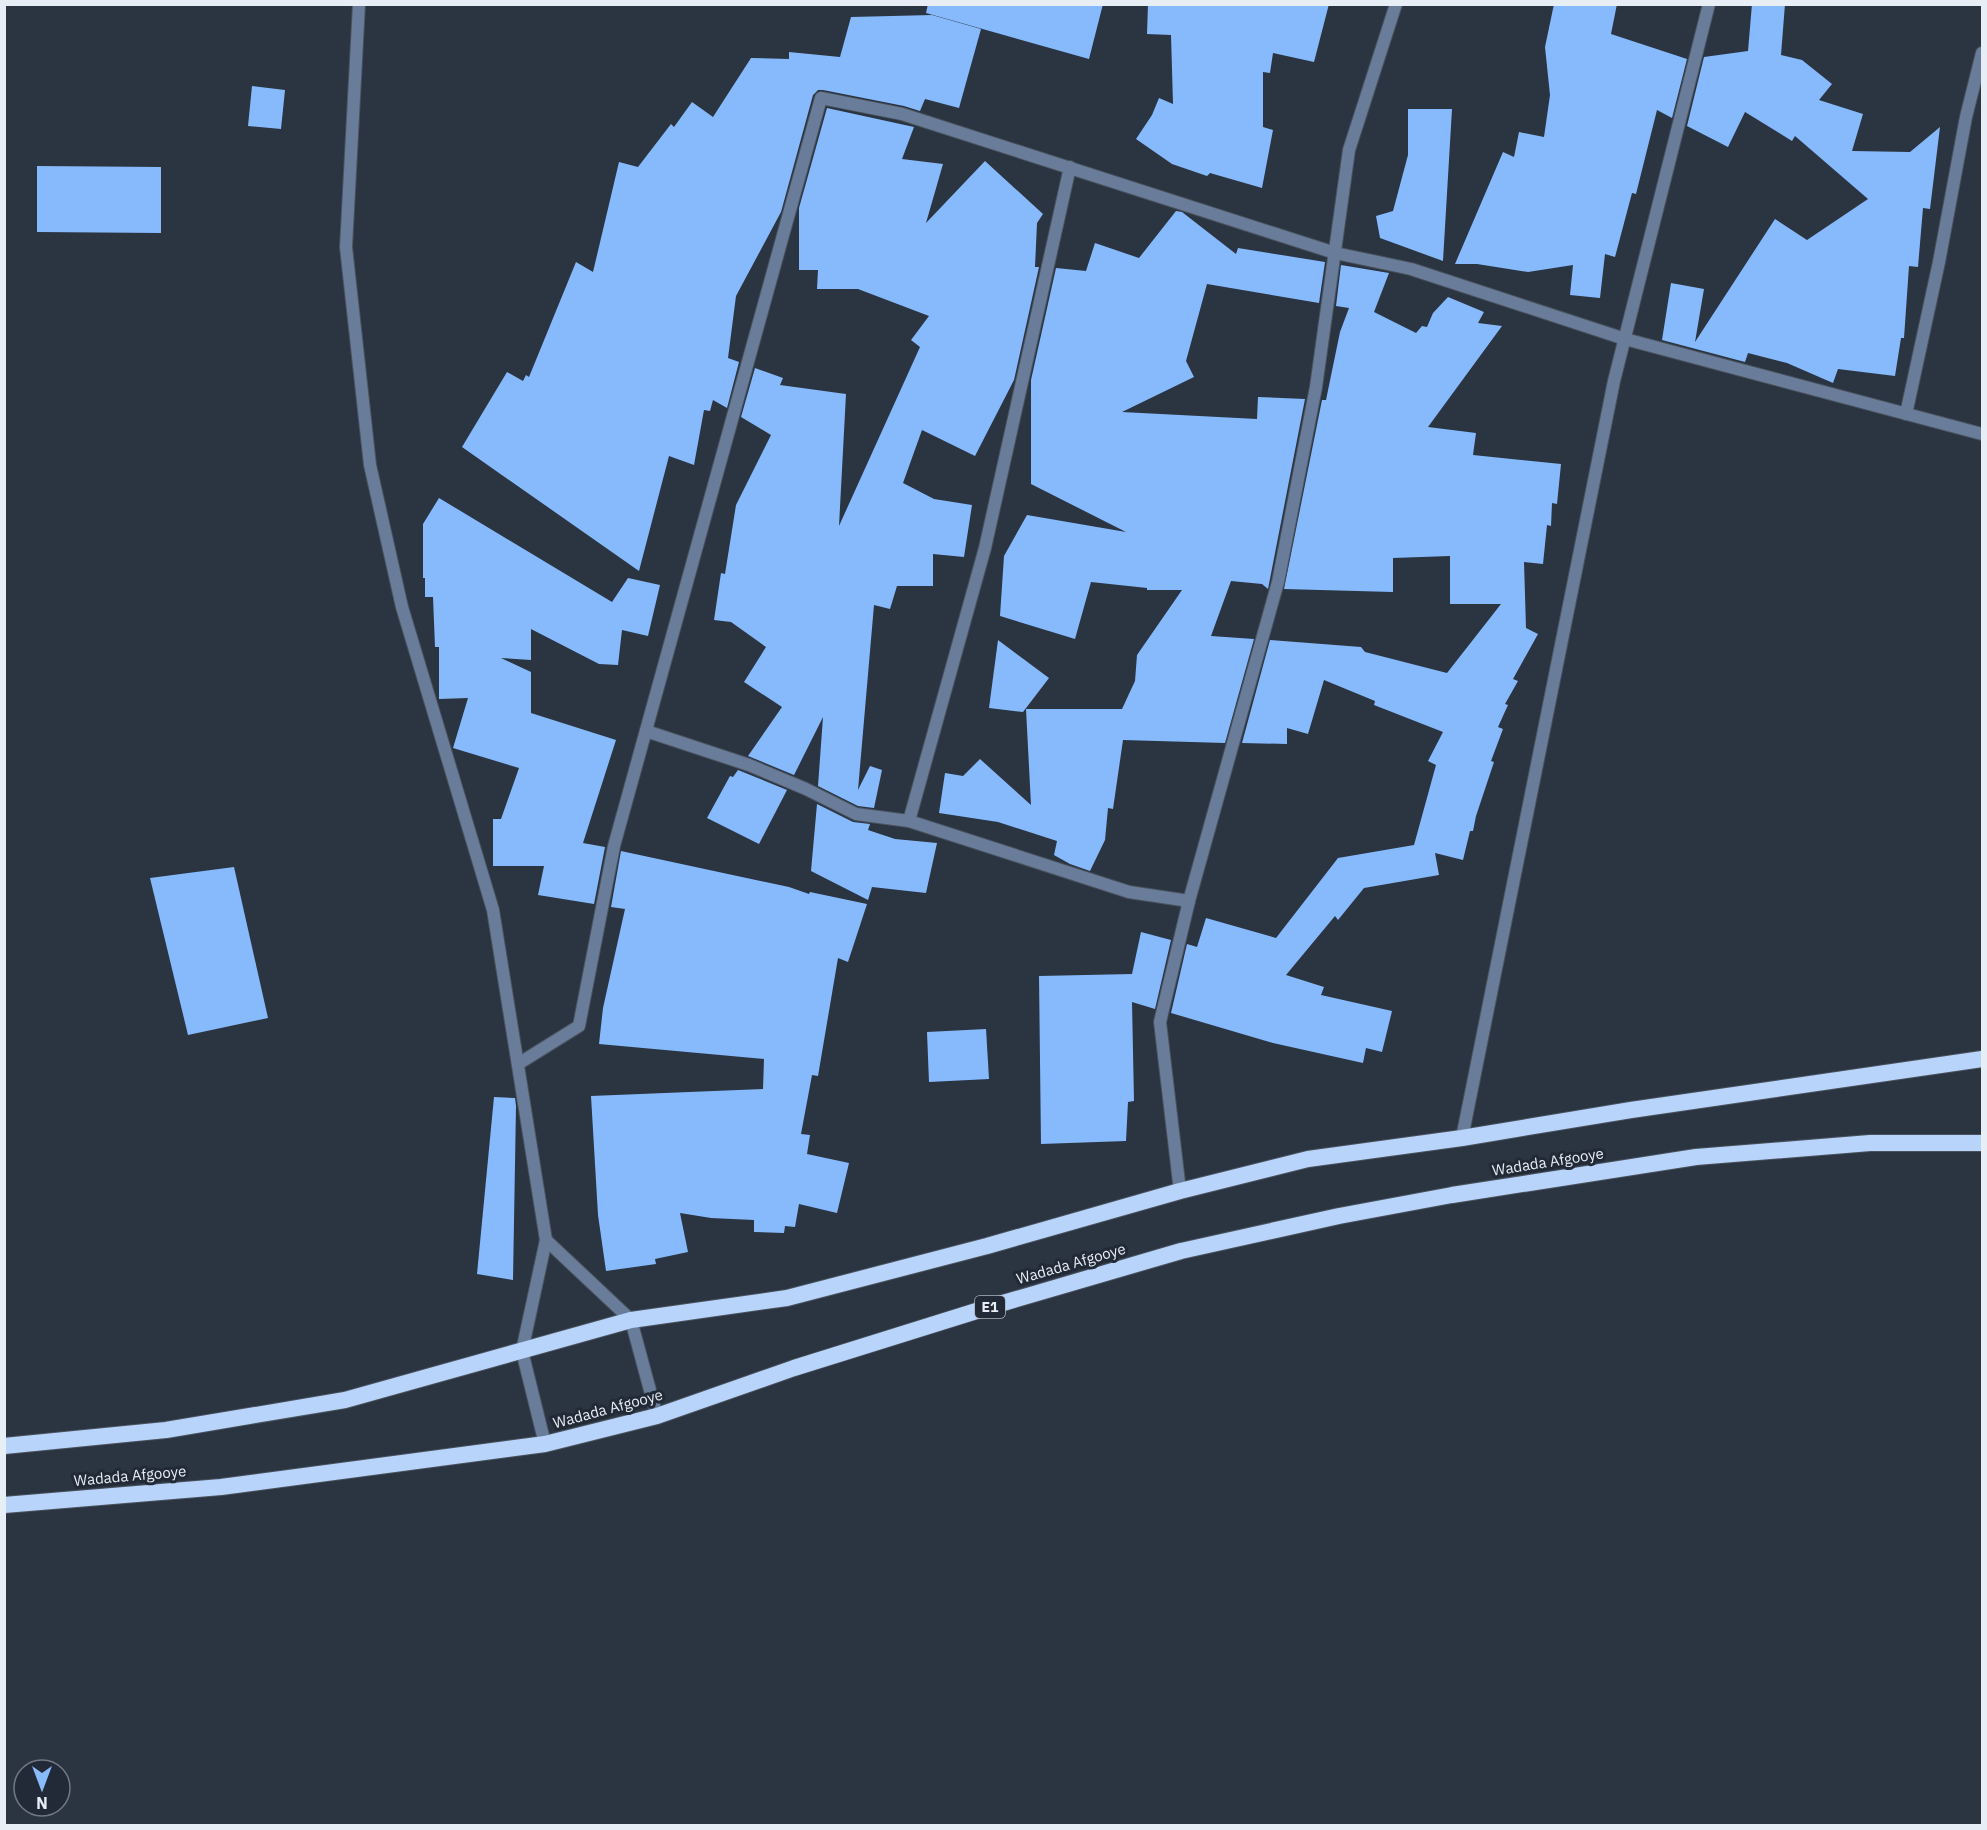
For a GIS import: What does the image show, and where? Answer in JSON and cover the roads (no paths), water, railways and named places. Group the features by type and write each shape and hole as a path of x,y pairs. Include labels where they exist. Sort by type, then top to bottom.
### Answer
{"highway":[{"path":"4,1446 166,1430 345,1400 630,1320 787,1298 987,1246 1180,1191 1308,1159 1983,1059"},
{"name":"Wadada Afgooye","path":"4,1506 221,1486 545,1444 657,1416 794,1368 986,1308 1181,1251 1452,1194 1696,1157 1870,1143 1983,1143"}],"street":[{"path":"359,4 346,247 370,465 402,608 493,910 546,1240 522,1351 545,1444"},
{"path":"1180,1191 1160,1022 1189,901 1278,582 1316,387 1349,150 1396,4"},
{"path":"1462,1138 1610,405 1709,4"},
{"path":"1906,414 1939,262 1966,117 1983,53"},
{"path":"518,1064 579,1026 614,846 821,98 902,114 1335,253 1411,268 1625,339 1983,434"},
{"path":"909,821 985,548 1070,167"},
{"path":"646,731 750,765 856,814 909,821 1128,892 1189,901"},
{"path":"546,1240 630,1320 657,1416"}]}
